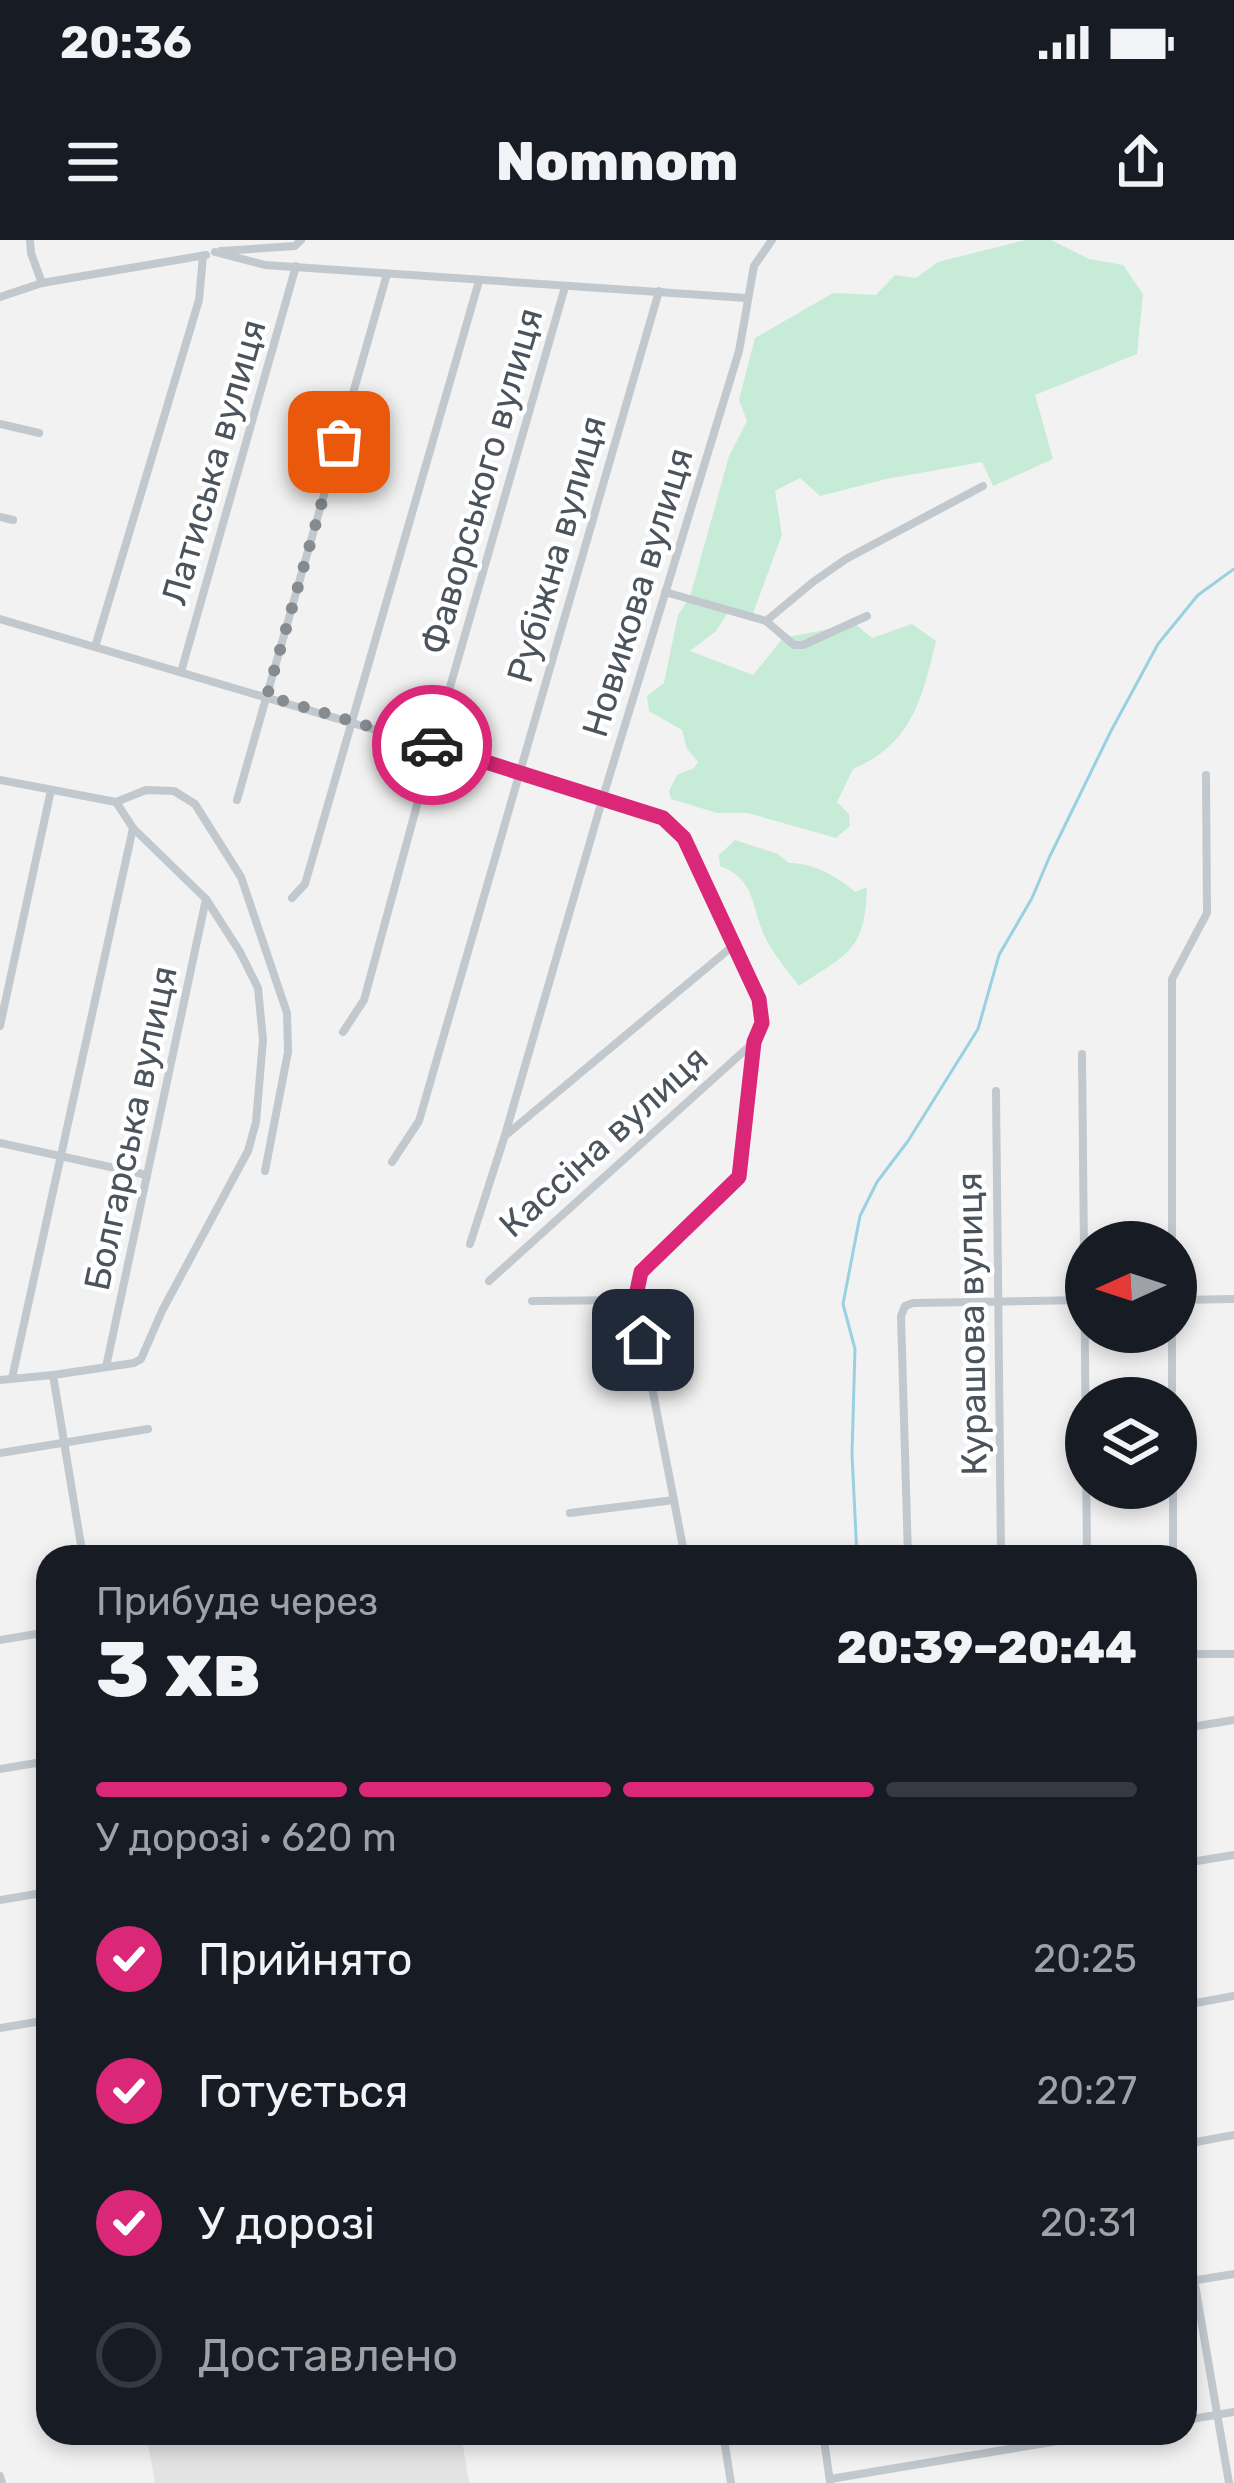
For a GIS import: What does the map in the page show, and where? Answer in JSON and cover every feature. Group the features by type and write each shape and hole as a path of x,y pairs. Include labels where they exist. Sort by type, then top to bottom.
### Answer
{"street":[{"path":"30,240 42,283"},
{"path":"0,297 42,283 214,252 295,246 301,240"},
{"name":"Новикова вулиця","path":"470,1244 739,351 754,266 772,240"},
{"path":"214,252 265,265 746,298"},
{"path":"95,647 199,300 203,256"},
{"name":"Латиська вулиця","path":"182,672 296,266"},
{"path":"237,800 388,274"},
{"path":"292,898 304,884 479,281"},
{"name":"Фаворського вулиця","path":"343,1032 364,1000 565,287"},
{"name":"Рубіжна вулиця","path":"392,1162 419,1121 659,291"},
{"path":"0,424 38,433"},
{"path":"766,621 846,559 983,486"},
{"path":"0,517 13,520"},
{"path":"665,592 766,621 794,645 867,616"},
{"path":"0,619 603,797 663,818 684,838 759,999 762,1023 754,1042 739,1177 641,1272 635,1300 680,1545"},
{"path":"1172,1221 1172,979 1207,913 1206,775"},
{"path":"0,780 116,802 146,790 174,791 195,804 241,877 287,1013 288,1052 265,1171"},
{"path":"0,1026 51,790"},
{"path":"0,1380 134,1363 146,1353 162,1311 248,1151 256,1122 262,1040 258,988 206,899 133,828 116,802"},
{"path":"12,1378 133,828"},
{"name":"Болгарська вулиця","path":"106,1367 206,899"},
{"path":"505,1136 734,945"},
{"name":"Кассіна вулиця","path":"489,1281 754,1042"},
{"path":"1082,1054 1084,1221"},
{"name":"Курашова вулиця","path":"996,1091 1000,1545"},
{"path":"0,1143 147,1175"},
{"path":"1197,1300 1234,1299"},
{"path":"532,1301 635,1300"},
{"path":"908,1545 901,1316 905,1306 1065,1300"},
{"path":"1085,1353 1087,1545"},
{"path":"53,1375 81,1545"},
{"path":"0,1453 148,1429"},
{"path":"570,1513 674,1500"},
{"path":"1173,1509 1173,1545"},
{"path":"0,1640 36,1634"},
{"path":"1197,1654 1234,1654"},
{"path":"1197,1726 1234,1720"},
{"path":"0,1769 36,1763"},
{"path":"1197,1861 1234,1856"},
{"path":"0,1900 36,1894"},
{"path":"1197,2003 1234,1996"},
{"path":"0,2028 36,2022"},
{"path":"1197,2142 1234,2135"},
{"path":"1197,2280 1234,2274"},
{"path":"1197,2315 1229,2483"},
{"path":"1197,2418 1234,2412"},
{"path":"725,2445 731,2483"},
{"path":"825,2445 830,2481 1037,2445"}],"shaded area":[{"path":"148,2445 463,2445 469,2483 155,2483"}],"green space":[{"path":"1026,240 1051,240 1089,259 1123,265 1143,294 1137,354 1035,395 1053,459 993,486 982,462 820,496 800,478 775,491 782,535 752,616 729,611 716,631 690,651 753,675 783,638 855,624 872,638 912,624 936,641 911,717 889,747 853,769 837,802 849,814 850,826 836,838 748,813 717,813 671,799 669,791 677,775 698,762 687,749 682,730 649,711 647,696 664,683 678,615 690,597 729,456 747,421 739,400 755,338 833,293 876,295 895,275 916,278 938,262"},
{"path":"735,840 778,854 789,863 824,871 855,892 867,887 858,938 842,957 799,986 768,943 746,886 720,866 719,855"}],"waterway":[{"path":"856,1545 852,1454 855,1349 843,1304 860,1216 877,1182 978,1029 999,955 1158,644 1198,595 1234,569"}],"way so far":[{"path":"339,442 267,696 432,745"}],"route":[{"path":"432,745 603,797 663,818 675,827 759,999 762,1023 754,1042 739,1177 641,1272 635,1300 643,1340"}]}
